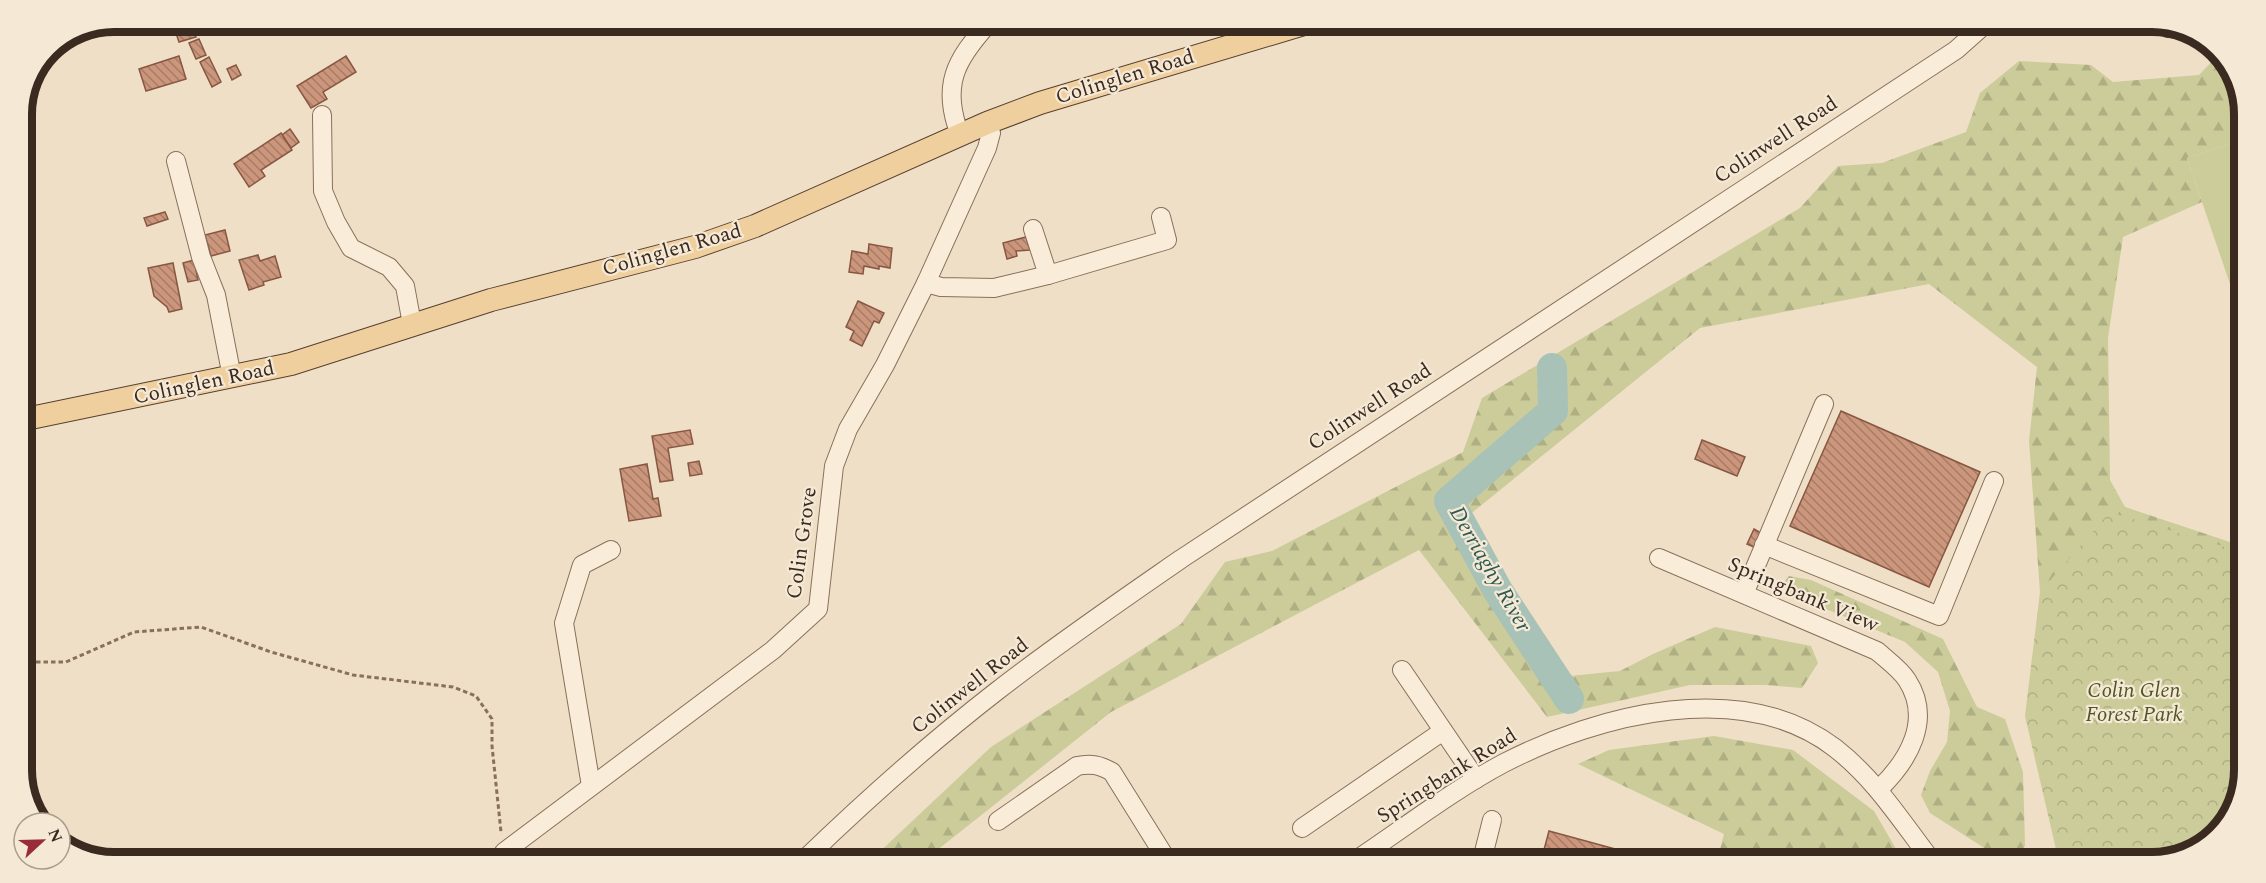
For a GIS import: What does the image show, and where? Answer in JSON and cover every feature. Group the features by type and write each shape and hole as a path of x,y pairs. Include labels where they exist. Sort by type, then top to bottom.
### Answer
{"main road":[{"name":"Colinglen Road","path":"31,418 291,364 492,300 715,240 814,201 987,123 1095,86 1280,31"}],"street":[{"path":"960,135 951,106 952,78 963,58 983,31"},
{"name":"Colinwell Road","path":"813,852 908,764 996,692 1074,633 1270,500 1956,50 1977,31"},
{"path":"322,115 323,191 336,222 351,248 389,267 405,286 412,324"},
{"name":"Colin Grove","path":"504,852 773,650 818,609 834,466 848,429 885,365 926,283 987,148 991,133 987,123"},
{"path":"176,161 201,257 216,295 232,377"},
{"path":"926,283 941,286 994,288 1048,275 1167,240 1161,217"},
{"path":"1033,229 1048,275"},
{"path":"1744,594 1824,404"},
{"path":"1764,545 1940,616 1994,481"},
{"path":"591,786 564,623 582,565 611,550"},
{"name":"Springbank View","path":"1659,558 1877,651 1908,680 1917,707 1916,736 1911,750 1879,789"},
{"path":"1402,670 1476,779"},
{"name":"Springbank Road","path":"1368,852 1476,779 1539,746 1603,723 1667,712 1727,710 1759,714 1808,731 1835,748 1879,789 1925,852"},
{"path":"1302,828 1443,731"},
{"path":"998,821 1077,766 1101,765 1112,772 1162,852"},
{"path":"1484,852 1492,820"}],"path":[{"path":"32,662 66,662 134,632 201,627 271,652 354,675 453,687 476,696 492,719 492,746 504,852"}],"green space":[{"path":"2214,60 2226,77 2233,98 2234,143 2187,158 2202,202 2123,237 2108,338 2110,480 2125,507 2234,543 2234,587 2090,551 2040,592 2029,441 2037,367 1929,284 1700,328 1468,516 1570,676 1620,671 1715,627 1811,646 1818,663 1802,688 1766,685 1690,685 1547,717 1419,550 1111,712 935,852 879,852 991,747 1181,624 1225,562 1272,551 1463,452 1482,398 1800,208 1838,166 1882,163 1966,132 1980,93 2019,61 2091,65 2113,82 2199,75"},
{"path":"2234,143 2234,296 2187,158"},
{"name":"Colin Glen Forest Park","path":"2110,512 2234,550 2233,785 2224,810 2198,838 2174,849 2163,851 2057,852 2025,716 2040,592"},
{"path":"1789,576 1811,580 1943,639 1977,707 2005,719 2023,772 2025,846 2020,852 1990,852 1930,813 1921,795 1930,771 1947,742 1950,711 1938,672 1905,642 1831,611 1794,599 1783,584"},
{"path":"1714,736 1793,750 1874,811 1898,852 1719,852 1724,834 1578,764 1609,750"}],"building":[{"path":"175,31 194,31 196,37 179,42"},
{"path":"199,39 206,55 196,59 189,43"},
{"path":"179,56 186,79 146,91 139,69"},
{"path":"346,56 356,72 323,92 327,99 311,108 297,86"},
{"path":"209,57 221,82 212,87 200,62"},
{"path":"236,65 241,75 232,80 227,69"},
{"path":"290,129 299,142 291,148 282,135"},
{"path":"281,133 292,150 261,170 265,176 249,187 234,164"},
{"path":"165,212 168,219 147,226 144,218"},
{"path":"225,230 230,251 211,256 205,235"},
{"path":"1026,237 1030,250 1016,251 1017,256 1007,259 1003,243"},
{"path":"869,244 892,248 890,268 879,266 879,269 864,266 863,274 849,272 852,251 868,254"},
{"path":"258,255 260,261 275,256 281,277 263,282 264,285 249,290 239,260"},
{"path":"194,260 198,280 188,282 183,263"},
{"path":"173,263 182,309 169,312 167,307 154,296 148,268"},
{"path":"858,301 884,313 879,323 874,321 862,346 850,340 854,331 846,327"},
{"path":"1841,411 1980,472 1929,587 1790,526"},
{"path":"690,430 693,444 668,448 673,480 660,482 652,436"},
{"path":"1702,440 1745,457 1737,476 1695,459"},
{"path":"699,461 702,474 690,476 688,463"},
{"path":"647,464 653,499 658,498 661,516 629,521 620,469"},
{"path":"1754,529 1761,533 1754,547 1747,544"},
{"path":"1549,831 1626,852 1543,852"}],"waterway":[{"name":"Derriaghy River","path":"1552,368 1553,411 1449,501 1498,591 1569,699"}]}
